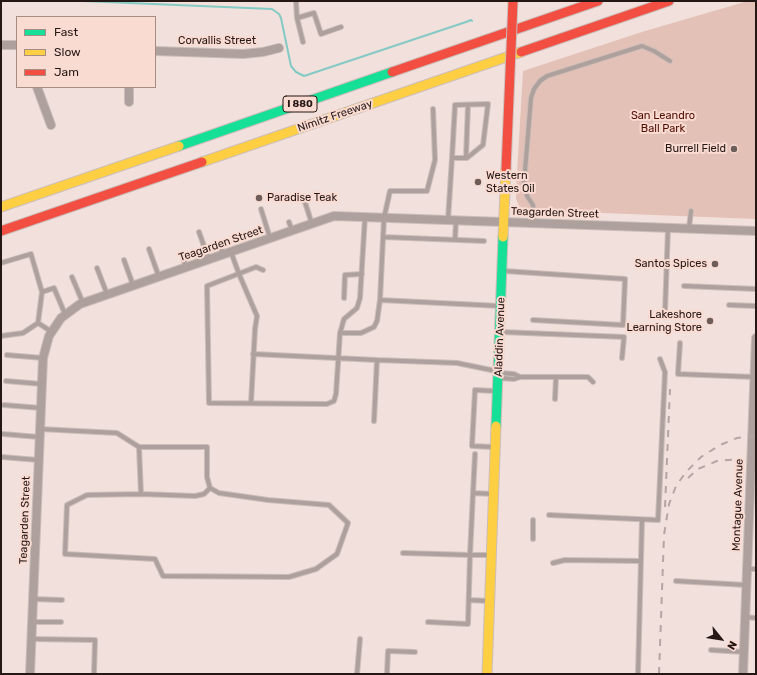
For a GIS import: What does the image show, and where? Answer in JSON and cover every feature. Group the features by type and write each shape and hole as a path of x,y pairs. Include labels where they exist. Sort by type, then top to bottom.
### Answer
{"main road":[{"name":"Aladdin Avenue","path":"487,674 513,1"},
{"name":"Nimitz Freeway","path":"1,207 598,1"},
{"name":"Nimitz Freeway","path":"1,231 669,1"}],"street":[{"path":"1,45 16,45"},
{"name":"Corvallis Street","path":"156,51 243,54 263,52 279,48"},
{"path":"37,88 51,125"},
{"path":"129,88 129,102"},
{"name":"Teagarden Street","path":"30,674 39,433 44,358 49,336 61,318 83,303 334,216 756,231"},
{"name":"Montague Avenue","path":"743,674 746,585 754,458 754,377 756,338"}],"lane":[{"path":"296,1 297,18 303,42"},
{"path":"297,18 314,13 321,34 341,27"},
{"path":"534,223 533,206 527,196 524,183 531,98 534,89 540,81 547,76 642,46 670,61"},
{"path":"452,158 466,158 483,146 488,104 455,105 452,158 452,220 455,240"},
{"path":"466,158 468,105"},
{"path":"340,333 361,333 374,327 377,321 380,300 384,218 390,191 427,191 435,160 433,109"},
{"path":"303,196 312,224"},
{"path":"261,209 270,238"},
{"path":"688,228 691,211"},
{"path":"263,270 256,267 208,286 209,403 327,404 334,401 336,394 340,333 344,319 357,308 360,298 365,217"},
{"path":"289,222 292,231"},
{"path":"665,312 668,228"},
{"path":"199,232 209,260"},
{"path":"383,237 484,241"},
{"path":"220,245 227,253 239,274 257,316 250,403"},
{"path":"150,249 159,277"},
{"path":"1,263 31,254 42,292 38,323 23,333 1,336"},
{"path":"183,258 186,268"},
{"path":"124,260 134,286"},
{"path":"97,268 108,295"},
{"path":"502,270 625,279 622,326 533,320"},
{"path":"344,298 345,275 362,274"},
{"path":"72,277 83,303"},
{"path":"684,286 756,289"},
{"path":"42,292 54,288 66,315"},
{"path":"380,300 501,306"},
{"path":"730,305 756,306"},
{"path":"38,323 52,332"},
{"path":"500,332 624,337 622,358"},
{"path":"680,343 678,374 754,377"},
{"path":"253,354 338,359 457,363 514,379 520,377 588,377 593,382"},
{"path":"7,355 44,358"},
{"path":"549,515 658,520 665,372 660,359"},
{"path":"374,421 377,360"},
{"path":"555,399 556,377"},
{"path":"6,381 42,384"},
{"path":"496,447 472,446 476,390 498,392"},
{"path":"4,405 41,408"},
{"path":"3,434 117,432 139,446 206,447 207,478 210,488 219,492 268,500 329,505 348,523 337,554 316,569 289,577 163,576 155,559 65,554 67,505 87,495 141,494 195,496 204,494 210,488"},
{"path":"139,446 141,494"},
{"path":"428,622 468,624 475,454"},
{"path":"2,457 38,460"},
{"path":"473,493 494,494"},
{"path":"533,520 533,539"},
{"path":"638,674 642,520"},
{"path":"404,553 491,555"},
{"path":"553,563 565,560 640,561"},
{"path":"747,569 756,569"},
{"path":"676,580 746,585"},
{"path":"33,599 62,600"},
{"path":"469,600 490,601"},
{"path":"745,617 756,618"},
{"path":"32,622 61,622"},
{"path":"32,639 95,640 94,674"},
{"path":"357,674 360,639"},
{"path":"711,650 744,652"},
{"path":"386,674 388,651 415,652"}],"green space":[{"name":"San Leandro Ball Park","path":"748,1 756,1 756,219 527,210 519,206 516,199 516,191 523,71 645,31"}],"waterway":[{"path":"82,1 272,9 279,14 281,18 291,66 296,72 304,76 471,20 472,21"}],"railway":[{"path":"665,507 670,389"},
{"path":"659,674 664,535 669,504 676,486 686,472 701,457 720,445 737,438 756,436"},
{"path":"688,478 698,469 717,461 741,459"}],"traffic: fast":[{"path":"179,146 392,72"},
{"path":"496,426 503,237"}],"traffic: slow":[{"path":"202,162 521,52"},
{"path":"1,207 179,146"},
{"path":"503,237 506,169"},
{"path":"487,674 496,426"}],"traffic: jam":[{"path":"506,169 513,1"},
{"path":"392,72 598,1"},
{"path":"521,52 669,1"},
{"path":"1,231 202,162"}],"place":[{"name":"Burrell Field","path":"734,149"},
{"name":"Western States Oil","path":"478,182"},
{"name":"Paradise Teak","path":"259,198"},
{"name":"Santos Spices","path":"715,264"},
{"name":"Lakeshore Learning Store","path":"710,321"}]}
